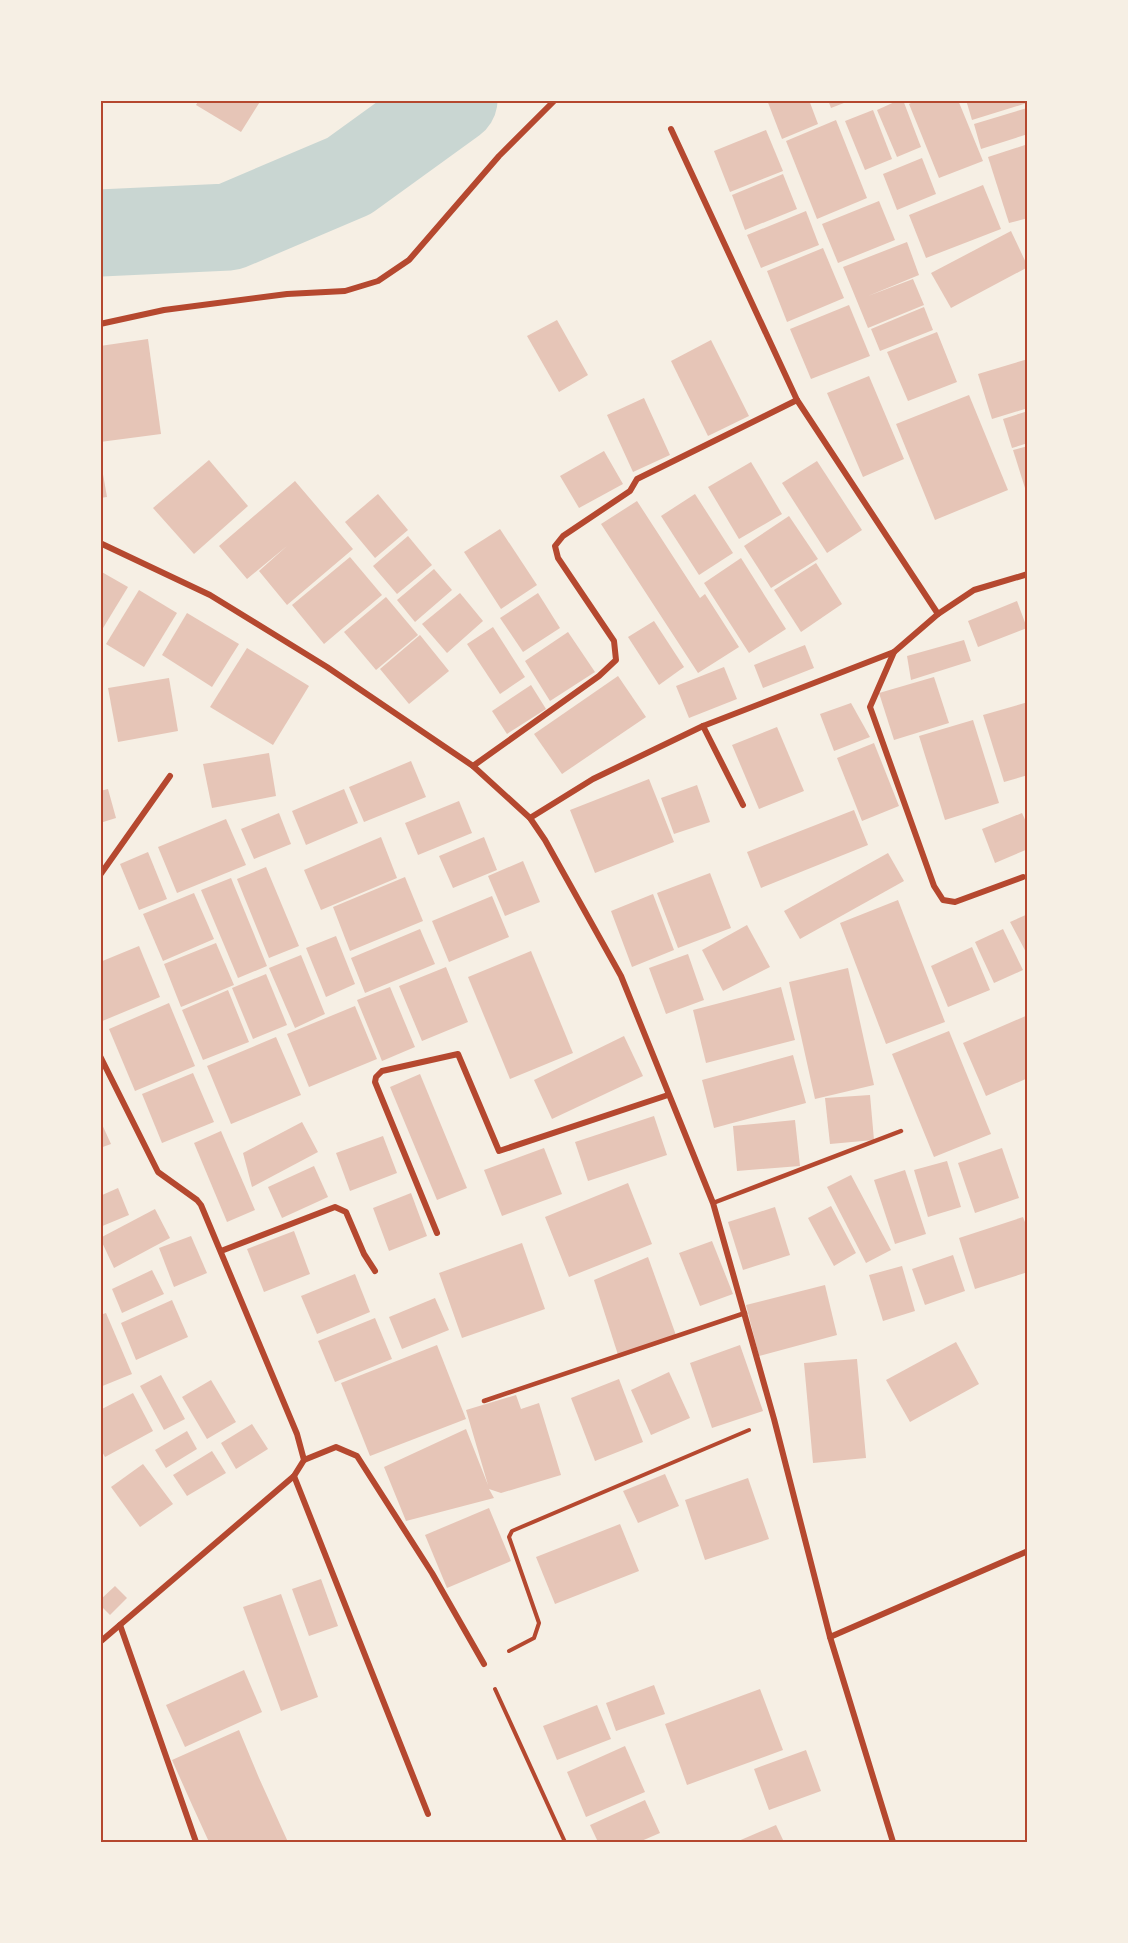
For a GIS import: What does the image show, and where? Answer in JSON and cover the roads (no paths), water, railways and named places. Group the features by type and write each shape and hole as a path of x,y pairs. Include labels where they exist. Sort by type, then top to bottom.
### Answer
{"street":[{"path":"100,324 164,310 287,294 345,291 378,281 409,260 499,156 555,100"},
{"path":"671,129 797,399 938,614"},
{"path":"473,766 599,676 616,660 614,641 558,558 555,546 563,536 630,491 637,479 797,399"},
{"path":"100,543 210,595 327,667 473,766 530,818 621,976 713,1203 774,1419 830,1636 894,1842"},
{"path":"530,818 593,779 703,726 894,652 938,614 974,590 1028,574"},
{"path":"894,652 870,707 934,886 942,900 955,902 1023,877"},
{"path":"703,726 743,805"},
{"path":"100,875 170,776"},
{"path":"437,1233 375,1082 376,1077 382,1071 458,1054 499,1151 668,1095"},
{"path":"100,1056 158,1172 197,1200 221,1251 297,1434 304,1460"},
{"path":"221,1251 335,1207 346,1212 364,1254 375,1271"},
{"path":"100,1642 294,1476 304,1460 336,1447 357,1456 432,1573 484,1664"},
{"path":"294,1476 428,1814"},
{"path":"830,1636 1028,1551"},
{"path":"120,1625 196,1842"}],"lane":[{"path":"713,1203 901,1131"},
{"path":"484,1401 745,1313"}],"waterway":[{"path":"100,233 229,227 349,176 454,100"}]}
